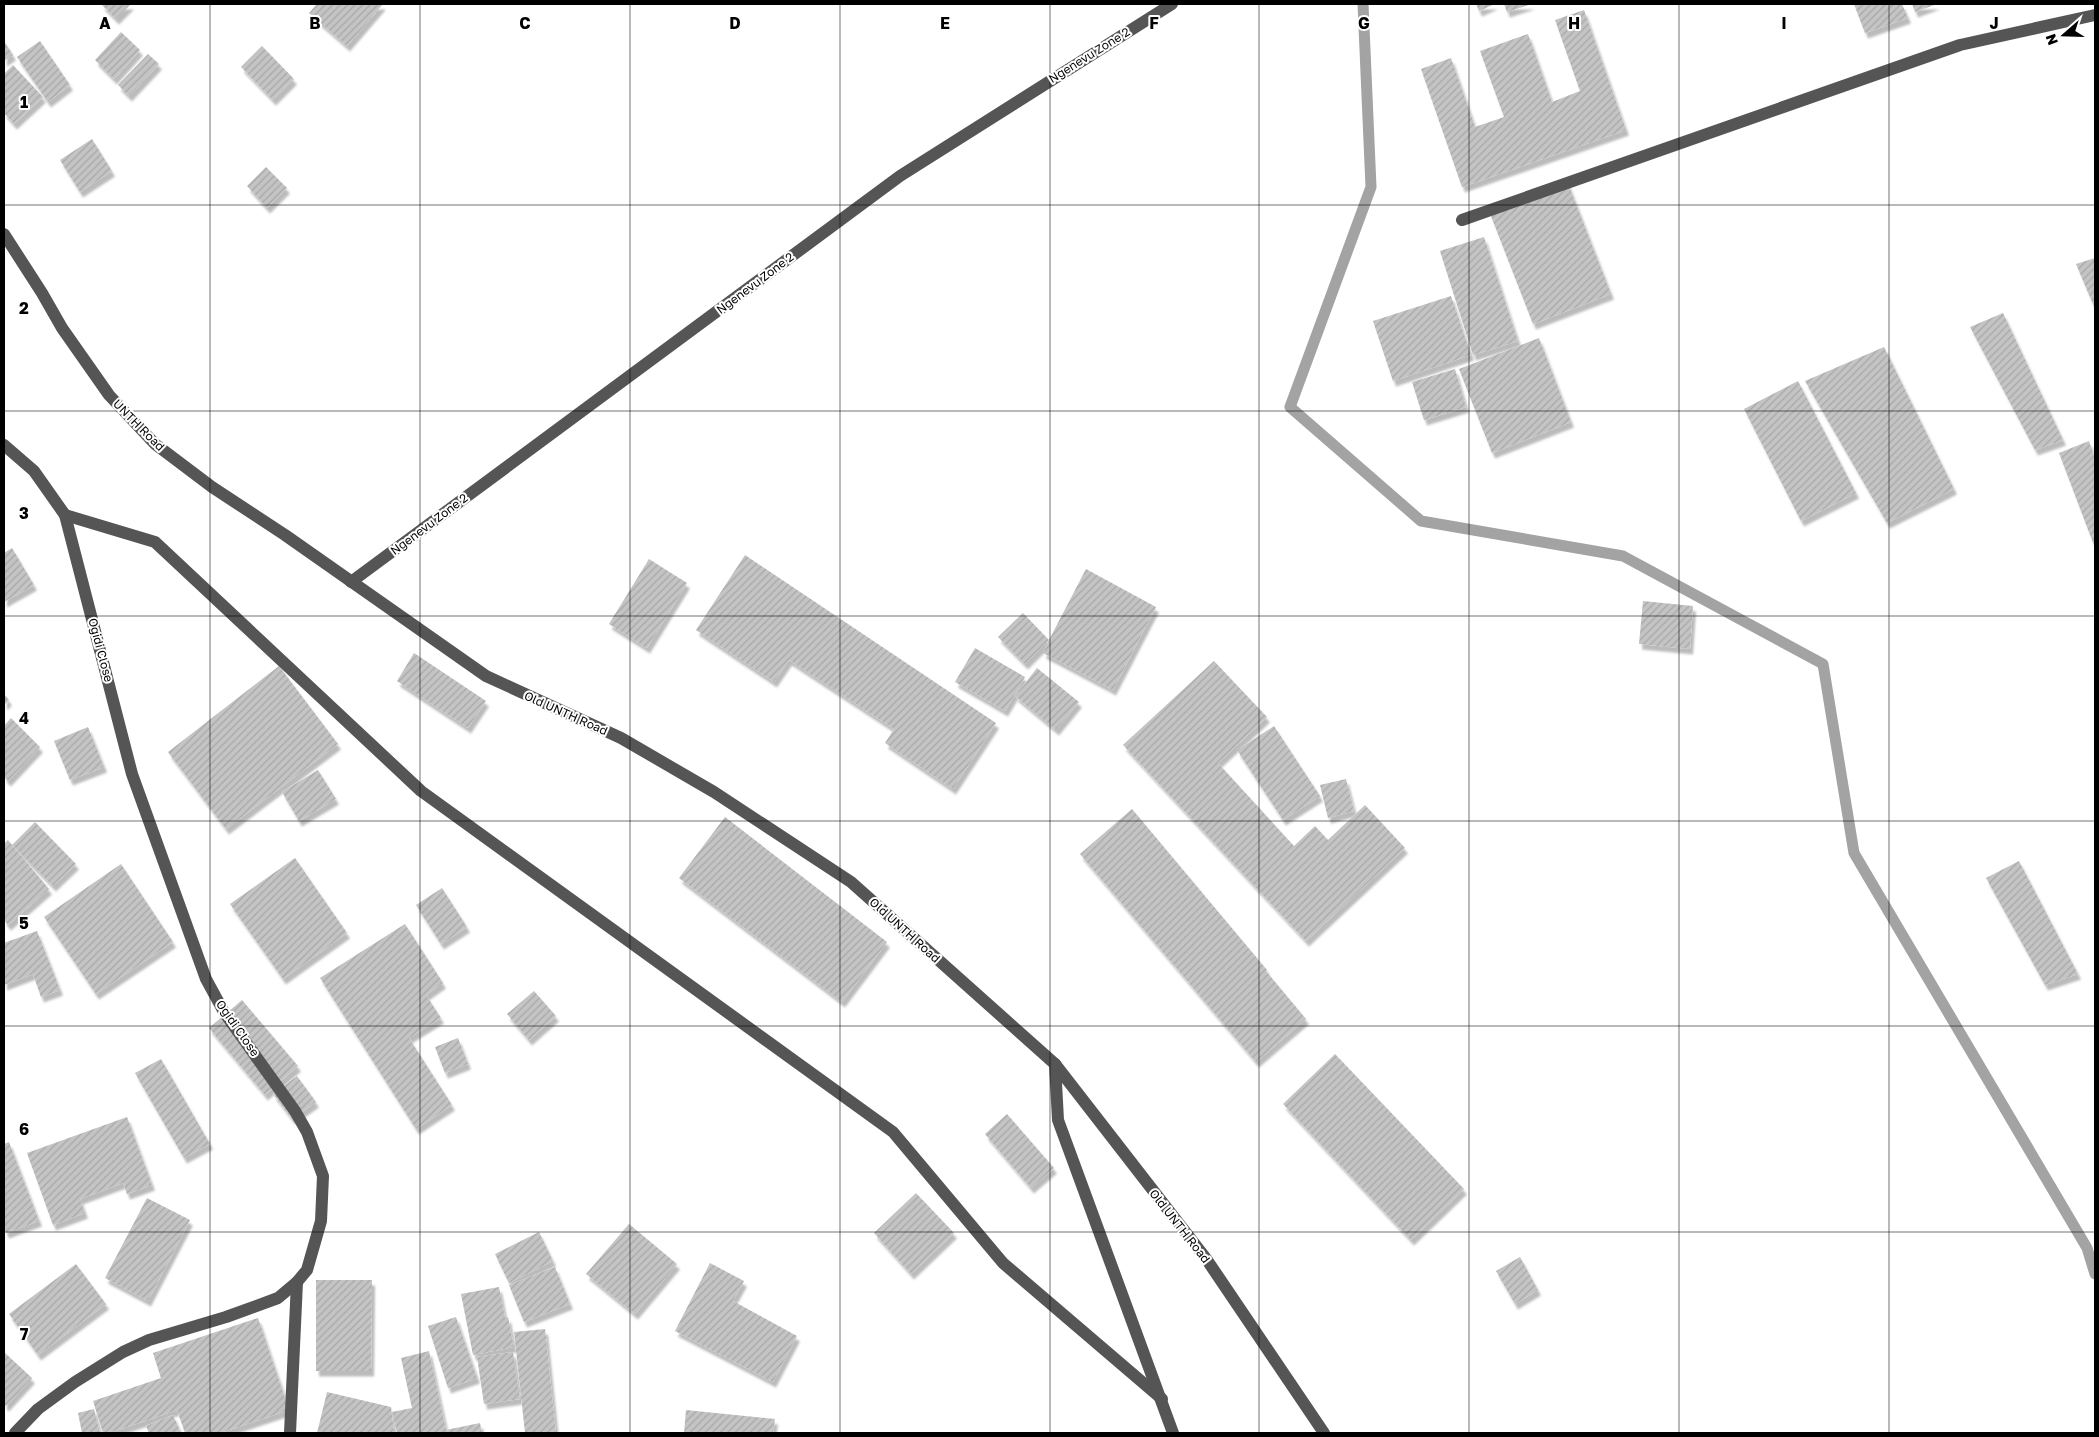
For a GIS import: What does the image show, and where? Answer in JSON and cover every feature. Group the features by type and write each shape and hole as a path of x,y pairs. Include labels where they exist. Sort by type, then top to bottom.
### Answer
{"street":[{"name":"Ngenevu Zone 2","path":"351,582 900,176 1172,4"},
{"path":"1462,220 1960,45 2095,15"},
{"name":"UNTH Road","path":"4,234 62,328 109,395 154,444 212,487 285,534 351,582"},
{"name":"Ogidi Close","path":"4,445 34,471 65,515 132,774 206,979 224,1012 295,1111 307,1132 323,1176 321,1221 307,1270 297,1282 278,1298 226,1317 149,1340 123,1352 75,1382 38,1409 15,1433"},
{"path":"65,515 155,542 421,791 892,1132 1003,1263 1162,1399"},
{"name":"Old UNTH Road","path":"351,582 486,676 621,738 714,792 851,882 1055,1064 1207,1260 1324,1433"},
{"path":"1055,1064 1058,1120 1173,1433"},
{"path":"290,1433 297,1282"}],"building":[{"path":"101,4 131,4 116,19"},
{"path":"317,4 383,4 347,46 309,13"},
{"path":"1476,4 1495,4 1479,11"},
{"path":"1504,4 1532,4 1507,12"},
{"path":"1854,4 1902,4 1908,18 1865,33"},
{"path":"1912,4 1937,4 1915,12"},
{"path":"1584,10 1626,130 1462,187 1421,69 1451,58 1475,127 1504,117 1480,51 1528,34 1552,102 1580,91 1555,20"},
{"path":"121,32 140,50 114,79 95,60"},
{"path":"4,41 13,55 4,61"},
{"path":"40,41 70,85 48,102 17,57"},
{"path":"262,46 294,79 273,100 241,67"},
{"path":"148,54 159,64 129,96 118,85"},
{"path":"13,65 43,97 14,124 4,113 4,74"},
{"path":"92,139 112,171 80,192 60,160"},
{"path":"266,167 287,188 267,208 247,186"},
{"path":"1567,181 1611,294 1533,324 1489,211"},
{"path":"1484,237 1518,341 1473,355 1440,251"},
{"path":"2095,258 2095,309 2076,264"},
{"path":"1451,296 1471,355 1393,381 1373,321"},
{"path":"2003,313 2063,440 2035,450 1970,327"},
{"path":"1539,338 1571,422 1492,453 1459,369"},
{"path":"1884,347 1954,489 1887,523 1805,381"},
{"path":"1455,369 1466,407 1424,420 1412,382"},
{"path":"1798,381 1856,493 1801,521 1744,409"},
{"path":"2089,441 2095,459 2095,548 2059,453"},
{"path":"12,548 34,585 4,602 4,553"},
{"path":"745,555 996,723 953,789 885,743 894,729 789,660 774,682 696,630"},
{"path":"649,559 687,583 647,648 609,624"},
{"path":"1086,569 1156,607 1113,690 1043,653"},
{"path":"1643,601 1693,606 1690,649 1639,644"},
{"path":"1023,613 1049,640 1025,664 998,637"},
{"path":"975,648 1025,677 1005,711 955,682"},
{"path":"414,653 486,701 468,728 397,681"},
{"path":"1214,661 1267,717 1218,763 1294,846 1315,826 1328,840 1365,805 1405,848 1306,941 1123,745"},
{"path":"279,666 338,744 226,829 168,752"},
{"path":"1037,668 1079,702 1056,730 1015,696"},
{"path":"4,694 9,700 4,705"},
{"path":"11,718 40,747 8,781 4,777 4,726"},
{"path":"1274,726 1320,796 1283,820 1237,750"},
{"path":"88,727 104,767 70,780 54,741"},
{"path":"318,770 336,799 299,821 282,792"},
{"path":"1346,779 1354,811 1328,818 1320,785"},
{"path":"1132,809 1306,1019 1256,1062 1080,854"},
{"path":"725,817 887,942 842,1002 679,878"},
{"path":"35,822 76,864 53,886 12,845"},
{"path":"8,840 49,889 8,925 4,920 4,844"},
{"path":"295,858 347,933 283,979 230,904"},
{"path":"2019,861 2078,974 2045,985 1986,878"},
{"path":"121,864 173,942 96,994 44,917"},
{"path":"442,888 467,927 441,944 416,905"},
{"path":"405,924 443,983 426,995 441,1018 409,1038 452,1105 416,1129 320,978"},
{"path":"37,931 60,990 41,997 33,974 4,985 4,943"},
{"path":"534,991 556,1016 529,1040 507,1014"},
{"path":"242,1000 298,1066 265,1095 209,1028"},
{"path":"458,1038 468,1064 445,1073 435,1047"},
{"path":"1335,1054 1464,1189 1411,1240 1283,1104"},
{"path":"161,1059 210,1144 184,1158 135,1073"},
{"path":"297,1076 316,1102 292,1119 273,1094"},
{"path":"1007,1114 1054,1168 1031,1188 985,1134"},
{"path":"127,1117 152,1185 127,1194 123,1183 80,1199 85,1213 53,1225 27,1153"},
{"path":"9,1142 39,1221 6,1233 4,1227 4,1144"},
{"path":"916,1193 954,1233 911,1274 874,1233"},
{"path":"147,1198 190,1220 148,1301 105,1278"},
{"path":"629,1224 677,1264 635,1314 586,1274"},
{"path":"539,1232 553,1261 509,1283 495,1254"},
{"path":"1520,1257 1538,1290 1515,1304 1496,1271"},
{"path":"710,1263 744,1281 733,1301 797,1336 773,1382 675,1331"},
{"path":"76,1264 106,1304 38,1355 9,1314"},
{"path":"555,1267 570,1304 524,1322 509,1285"},
{"path":"316,1280 372,1280 371,1371 316,1371"},
{"path":"499,1287 505,1318 508,1317 514,1347 473,1355 461,1294"},
{"path":"456,1317 477,1378 448,1388 428,1326"},
{"path":"258,1318 289,1410 220,1433 185,1433 177,1410 109,1433 103,1433 93,1401 161,1378 153,1353"},
{"path":"545,1329 556,1433 525,1433 514,1332"},
{"path":"429,1351 446,1430 480,1423 482,1433 397,1433 392,1412 412,1408 401,1358"},
{"path":"4,1352 32,1378 6,1406 4,1404"},
{"path":"513,1352 520,1399 484,1404 477,1357"},
{"path":"327,1392 391,1407 394,1433 317,1433"},
{"path":"94,1409 100,1433 82,1433 78,1413"},
{"path":"686,1410 775,1419 773,1433 684,1433"},
{"path":"173,1415 181,1433 149,1433 146,1426"}],"waterway":[{"path":"1363,4 1371,187 1290,407 1421,521 1623,556 1823,664 1854,853 2087,1248 2095,1274"}]}
